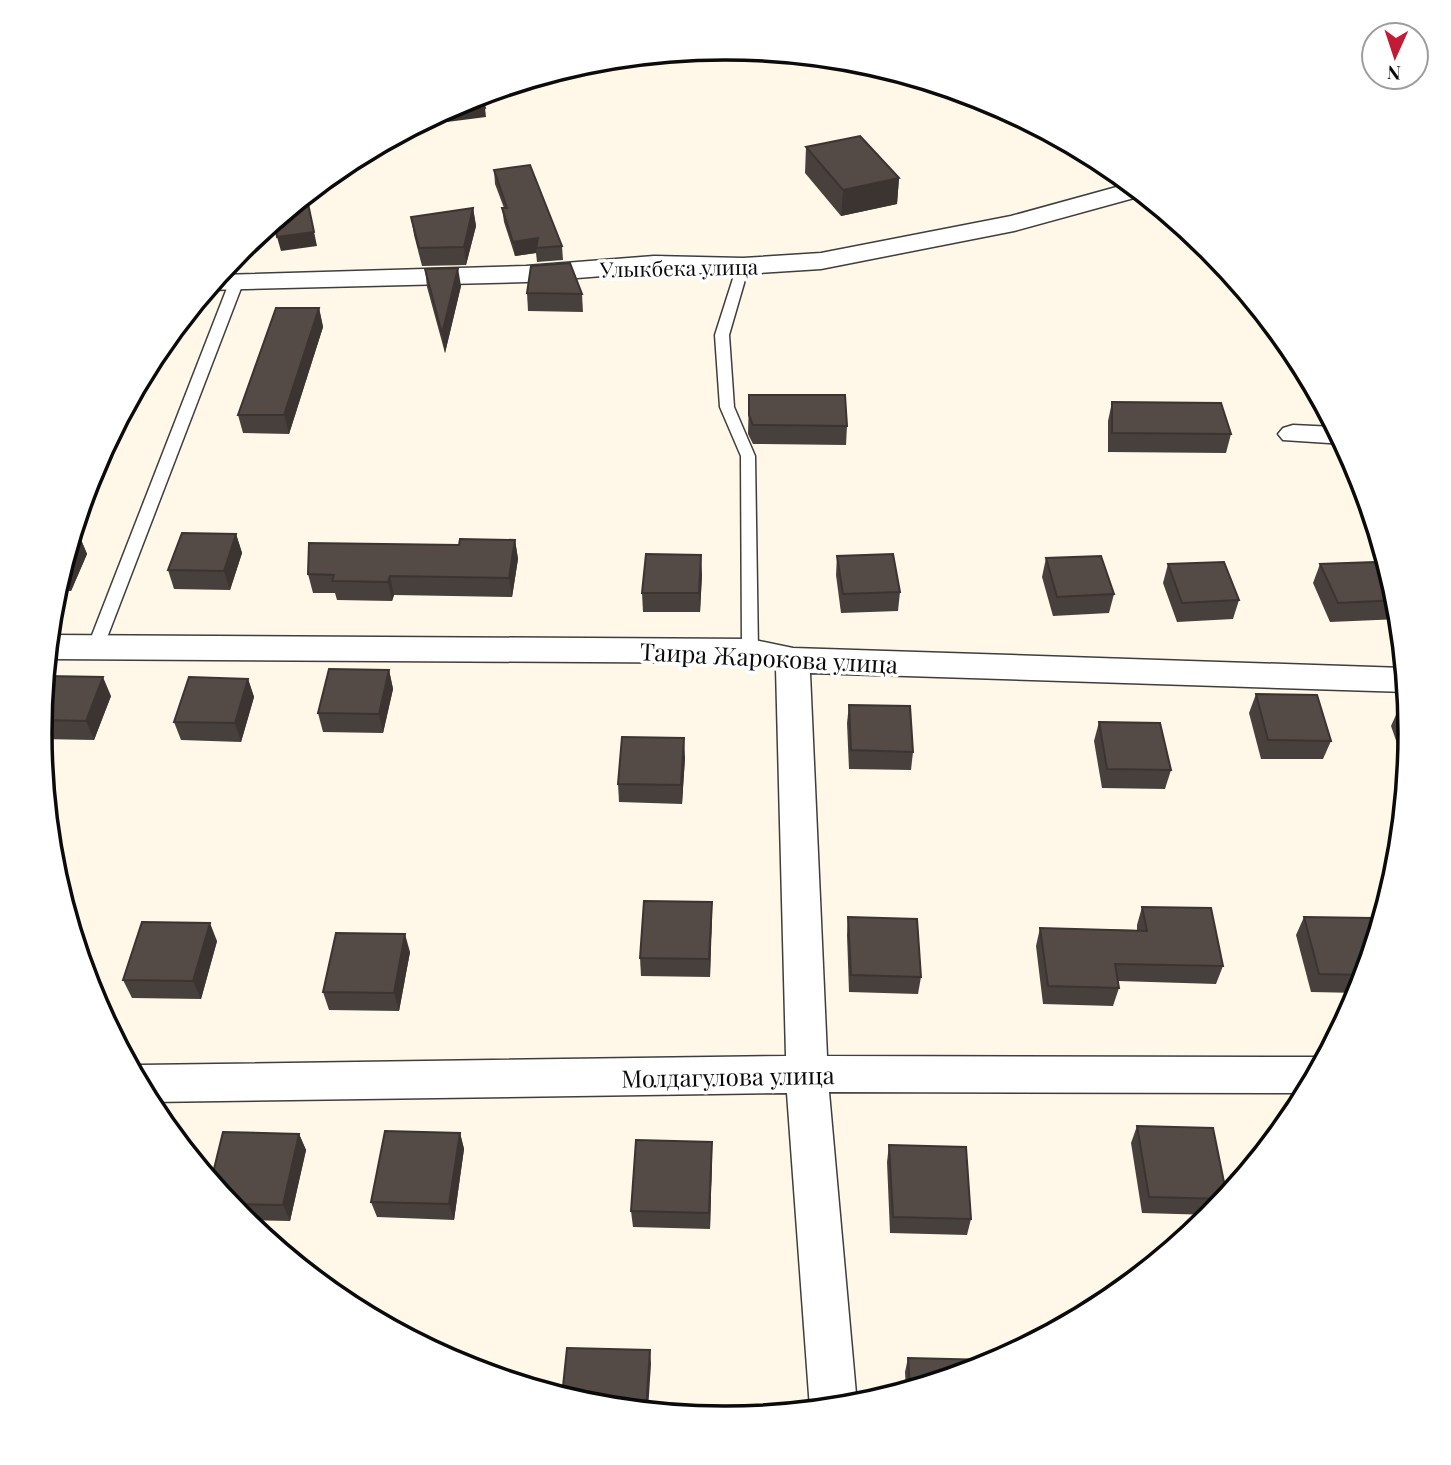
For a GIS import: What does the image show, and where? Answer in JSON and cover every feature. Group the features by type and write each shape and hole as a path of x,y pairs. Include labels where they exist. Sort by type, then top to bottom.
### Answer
{"street":[{"name":"Улыкбека улица","path":"226,283 526,274 654,264 743,266 834,259 1014,223 1126,192"},
{"path":"1293,435 1329,436"},
{"name":"Таира Жарокова улица","path":"58,647 750,652 793,660 1396,680"},
{"path":"793,660 807,1074 832,1397"},
{"name":"Молдагулова улица","path":"152,1084 807,1074 1304,1075"}],"lane":[{"path":"743,266 722,335 727,407 748,456 750,652"},
{"path":"96,648 196,380 223,286"}],"building":[{"path":"860,136 899,178 843,190 806,147"},
{"path":"530,165 562,246 536,248 538,238 513,242 502,208 507,208 494,170"},
{"path":"308,205 314,232 277,237 276,232"},
{"path":"473,208 464,247 419,248 411,217"},
{"path":"570,263 582,294 527,293 531,266"},
{"path":"458,268 442,334 425,269"},
{"path":"276,308 319,308 284,415 238,415"},
{"path":"749,395 845,395 847,426 753,425 749,415"},
{"path":"1112,402 1221,403 1231,434 1112,433"},
{"path":"182,533 236,534 224,571 168,570"},
{"path":"460,539 515,540 509,578 390,576 388,582 332,581 334,575 308,574 309,543 459,545"},
{"path":"646,554 701,555 699,593 642,593"},
{"path":"893,554 900,592 843,594 837,556"},
{"path":"1101,556 1114,594 1057,597 1046,558"},
{"path":"1224,562 1239,600 1182,603 1168,564"},
{"path":"1375,562 1386,601 1338,603 1320,564"},
{"path":"329,669 389,670 379,714 318,713"},
{"path":"55,676 103,677 86,721 53,720"},
{"path":"189,677 248,679 235,723 174,722"},
{"path":"1256,694 1317,695 1331,741 1268,740"},
{"path":"849,705 910,706 913,752 851,750"},
{"path":"1099,722 1160,723 1171,770 1107,769"},
{"path":"622,737 684,738 681,785 618,784"},
{"path":"644,901 712,902 709,959 640,958"},
{"path":"1142,907 1211,908 1223,966 1115,964 1119,988 1048,986 1040,928 1147,931"},
{"path":"848,917 917,919 921,977 851,975"},
{"path":"1304,917 1372,918 1353,975 1319,974"},
{"path":"142,922 210,923 193,981 123,980"},
{"path":"336,933 405,934 394,993 323,992"},
{"path":"1137,1126 1213,1128 1224,1183 1210,1199 1149,1197"},
{"path":"385,1131 460,1133 449,1204 371,1202"},
{"path":"223,1132 299,1134 283,1205 247,1204 214,1169"},
{"path":"636,1140 712,1142 709,1213 631,1211"},
{"path":"889,1145 966,1147 971,1219 893,1217"},
{"path":"567,1348 650,1350 647,1401 563,1386"},
{"path":"908,1358 969,1359 942,1370 909,1380"}]}
